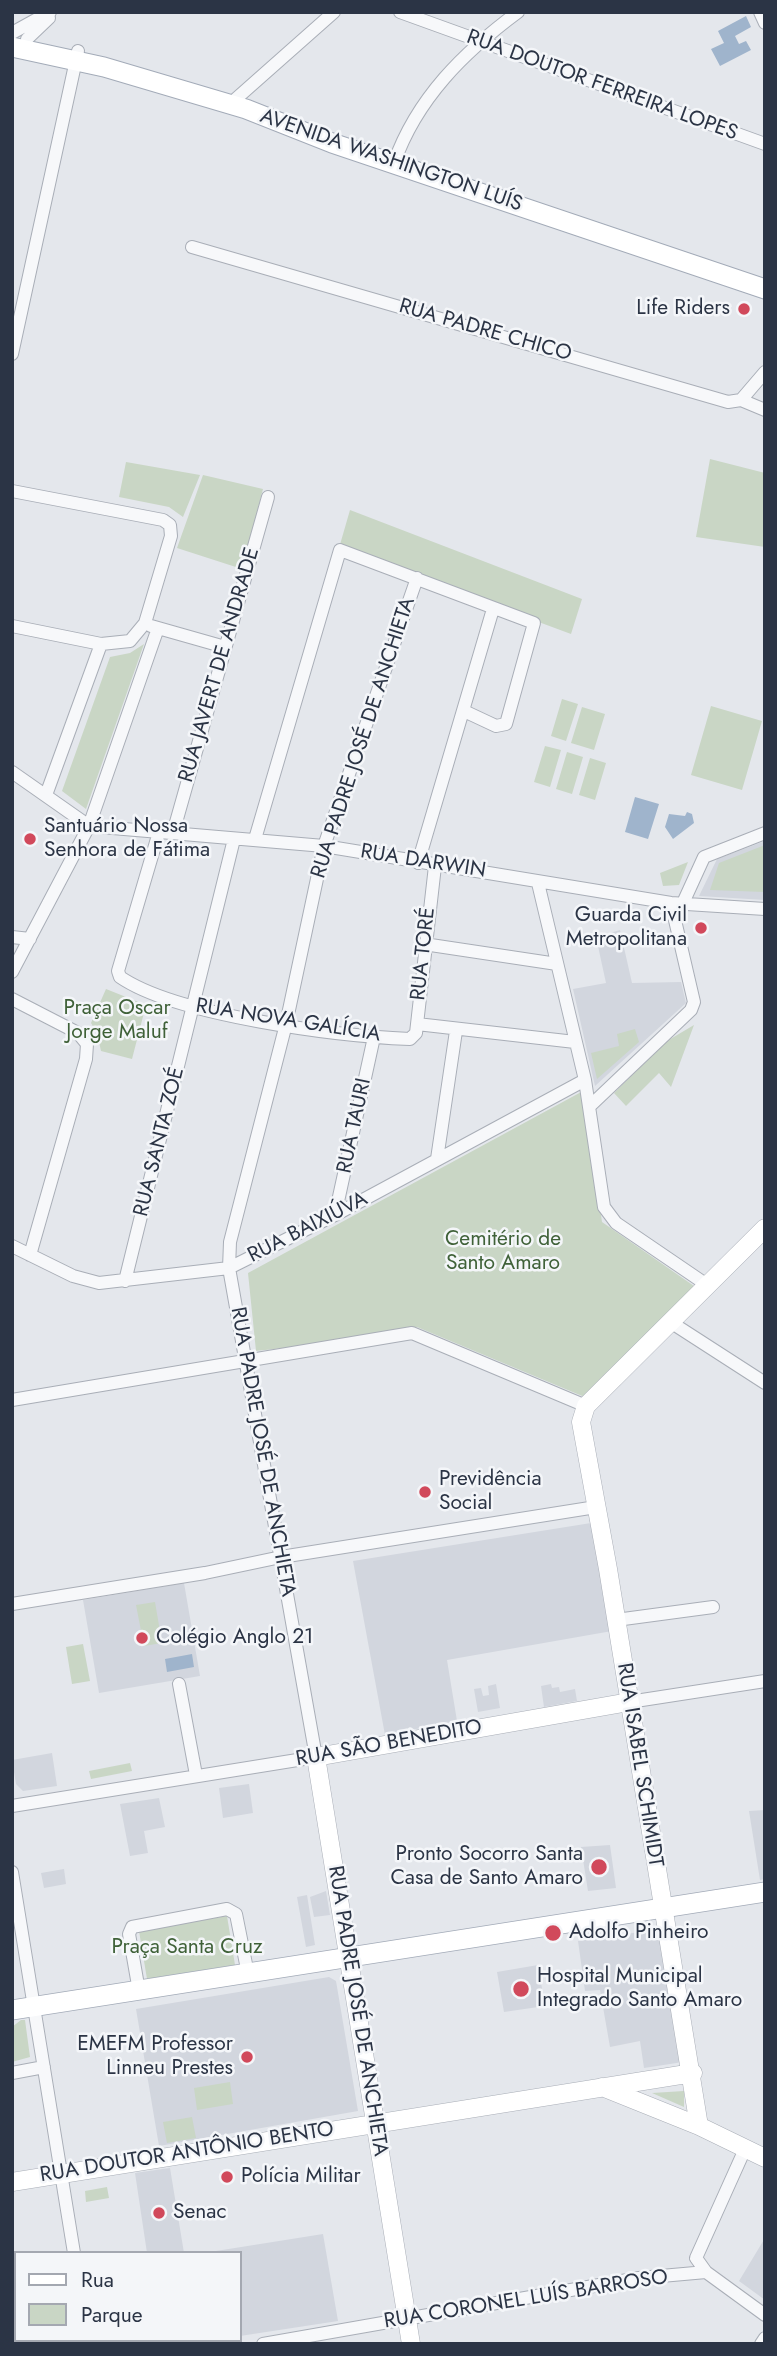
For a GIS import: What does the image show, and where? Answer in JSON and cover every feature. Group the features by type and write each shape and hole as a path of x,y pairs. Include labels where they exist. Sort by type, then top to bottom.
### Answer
{"main road":[{"name":"AVENIDA WASHINGTON LUÍS","path":"16,39 55,57 76,56"},
{"name":"AVENIDA WASHINGTON LUÍS","path":"16,39 233,101 765,289"},
{"name":"AVENIDA WASHINGTON LUÍS","path":"396,158 765,278"},
{"path":"12,2010 765,1892"}],"street":[{"path":"16,39 53,12"},
{"path":"233,101 334,12"},
{"name":"RUA DOUTOR FERREIRA LOPES","path":"400,12 765,144"},
{"path":"396,158 437,86 478,42 518,12"},
{"path":"760,12 765,23"},
{"path":"12,354 76,56"},
{"path":"55,57 71,82"},
{"name":"RUA PADRE CHICO","path":"192,247 728,402 741,400 765,410"},
{"path":"741,400 765,372"},
{"path":"12,491 163,520 170,526 171,536 145,623 130,641 101,644 12,626"},
{"name":"RUA JAVERT DE ANDRADE","path":"173,833 268,497"},
{"path":"255,839 338,552 344,550 493,609 531,621 535,626 506,724 496,726 464,711"},
{"name":"RUA PADRE JOSÉ DE ANCHIETA","path":"411,2344 316,1757 229,1268 230,1242 286,1024 324,846 417,578"},
{"path":"418,863 493,609"},
{"path":"145,623 225,647"},
{"path":"12,972 89,826 158,628"},
{"path":"46,795 101,644"},
{"path":"12,772 89,826"},
{"name":"RUA DARWIN","path":"89,826 324,846 538,883 677,903 765,909"},
{"name":"RUA NOVA GALÍCIA","path":"159,832 118,971 120,977 194,1008 374,1037 410,1039"},
{"path":"590,1106 691,1010 694,1002 677,903 704,858 765,833"},
{"name":"RUA SANTA ZOÉ","path":"125,1281 234,839"},
{"name":"RUA TORÉ","path":"410,1039 415,1036 417,1024 424,944 435,866"},
{"path":"538,883 585,1080 604,1207 609,1216 707,1285"},
{"path":"12,937 30,939"},
{"path":"424,944 557,964"},
{"path":"12,999 78,1033 87,1044 86,1059 30,1255"},
{"path":"417,1024 456,1031 575,1042"},
{"path":"437,1159 456,1031"},
{"name":"RUA TAURI","path":"335,1215 374,1037"},
{"name":"RUA BAIXIÚVA","path":"12,1246 73,1276 99,1283 229,1268 335,1215 585,1080"},
{"path":"12,1400 412,1333 586,1406 765,1228"},
{"path":"672,1323 765,1383"},
{"name":"RUA ISABEL SCHIMIDT","path":"586,1406 581,1422 662,1908 693,2073 699,2126"},
{"path":"12,1604 205,1573 281,1557 596,1507"},
{"path":"616,1620 713,1607"},
{"name":"RUA SÃO BENEDITO","path":"12,1806 765,1681"},
{"path":"179,1684 196,1775"},
{"path":"12,1872 74,2251"},
{"path":"139,1991 129,1934 132,1927 227,1909 236,1914 248,1974"},
{"path":"12,2073 44,2067"},
{"name":"RUA DOUTOR ANTÔNIO BENTO","path":"12,2182 693,2073"},
{"path":"602,2087 699,2126 765,2158"},
{"path":"746,2149 696,2254 706,2272 765,2315"},
{"name":"RUA CORONEL LUÍS BARROSO","path":"269,2343 639,2278 706,2272"},
{"path":"761,2344 765,2338"}],"shaded area":[{"path":"765,841 765,900 699,896 717,859"},
{"path":"620,930 632,983 681,982 686,1003 595,1086 573,989 606,983 596,937"},
{"path":"591,1523 612,1631 447,1660 457,1721 385,1735 353,1561"},
{"name":"Colégio Anglo 21","path":"184,1583 200,1676 99,1693 83,1600"},
{"path":"496,1684 500,1708 478,1712 474,1689 481,1688 483,1696 489,1695 488,1686"},
{"path":"551,1684 552,1688 559,1687 560,1692 575,1689 577,1701 544,1707 541,1686"},
{"path":"52,1753 57,1786 23,1791 16,1784 12,1760"},
{"path":"249,1784 253,1813 223,1818 219,1788"},
{"path":"159,1798 165,1827 144,1831 148,1853 130,1856 120,1804"},
{"path":"765,1810 765,1879 760,1880 749,1811"},
{"name":"Pronto Socorro Santa Casa de Santo Amaro","path":"610,1845 616,1888 588,1891 581,1847"},
{"path":"64,1869 66,1884 44,1888 41,1873"},
{"path":"326,1891 330,1915 314,1917 310,1897"},
{"path":"307,1895 315,1945 306,1947 297,1897"},
{"path":"660,1929 683,2062 644,2068 640,2041 610,2047 600,1990 585,1991 578,1941"},
{"name":"Hospital Municipal Integrado Santo Amaro","path":"538,1965 545,2006 504,2012 497,1972"},
{"name":"EMEFM Professor Linneu Prestes","path":"329,1977 336,1981 358,2111 159,2146 136,2009"},
{"name":"Senac","path":"170,2168 184,2251 147,2251 135,2173"},
{"path":"323,2234 338,2321 242,2336 242,2251 216,2251"},
{"path":"765,2238 765,2300 739,2281"}],"green space":[{"path":"710,459 765,473 765,547 696,537"},
{"path":"126,462 200,475 183,517 169,507 119,497"},
{"path":"203,475 263,489 242,569 177,548"},
{"path":"350,510 582,599 571,634 339,548"},
{"path":"144,644 86,809 62,791 110,657 130,653"},
{"path":"562,699 578,704 566,741 551,736"},
{"path":"711,706 762,721 742,790 691,775"},
{"path":"582,707 605,714 594,750 571,743"},
{"path":"545,746 561,750 550,787 534,782"},
{"path":"567,752 583,757 572,794 556,789"},
{"path":"590,758 606,763 595,800 579,795"},
{"path":"765,845 765,892 710,890 719,863"},
{"path":"688,862 679,885 663,886 660,873"},
{"name":"Praça Oscar Jorge Maluf","path":"106,989 146,1005 132,1059 101,1051 97,1033 91,1023"},
{"path":"694,1025 671,1087 659,1073 626,1106 614,1093 667,1041"},
{"path":"635,1029 639,1042 597,1079 591,1053 619,1046 617,1034"},
{"name":"Cemitério de Santo Amaro","path":"583,1091 602,1222 694,1286 587,1398 417,1327 338,1342 256,1351 248,1273"},
{"path":"155,1602 162,1643 144,1646 136,1605"},
{"path":"83,1644 90,1681 72,1684 66,1647"},
{"path":"130,1763 132,1771 91,1779 89,1771"},
{"name":"Praça Santa Cruz","path":"227,1916 235,1965 147,1979 139,1931"},
{"path":"25,2020 30,2057 12,2062 12,2027"},
{"path":"230,2082 233,2104 197,2110 194,2088"},
{"path":"684,2091 684,2107 652,2093"},
{"path":"192,2117 196,2138 167,2143 163,2122"},
{"path":"107,2187 109,2198 86,2202 85,2191"}],"water":[{"path":"746,16 751,27 735,36 739,44 746,41 751,50 720,66 711,49 724,43 718,31"},
{"path":"635,797 659,804 648,839 625,832"},
{"path":"687,812 692,814 694,823 673,839 665,827 669,814 685,816"},
{"path":"192,1654 194,1667 167,1672 165,1659"}],"place":[{"name":"Life Riders","path":"744,309"},
{"name":"Santuário Nossa Senhora de Fátima","path":"30,839"},
{"name":"Guarda Civil Metropolitana","path":"701,928"},
{"name":"Previdência Social","path":"425,1492"},
{"name":"Colégio Anglo 21","path":"142,1638"},
{"name":"Pronto Socorro Santa Casa de Santo Amaro","path":"599,1867"},
{"name":"Adolfo Pinheiro","path":"553,1933"},
{"name":"Hospital Municipal Integrado Santo Amaro","path":"521,1989"},
{"name":"EMEFM Professor Linneu Prestes","path":"247,2057"},
{"name":"Polícia Militar","path":"227,2177"},
{"name":"Senac","path":"159,2213"}]}
